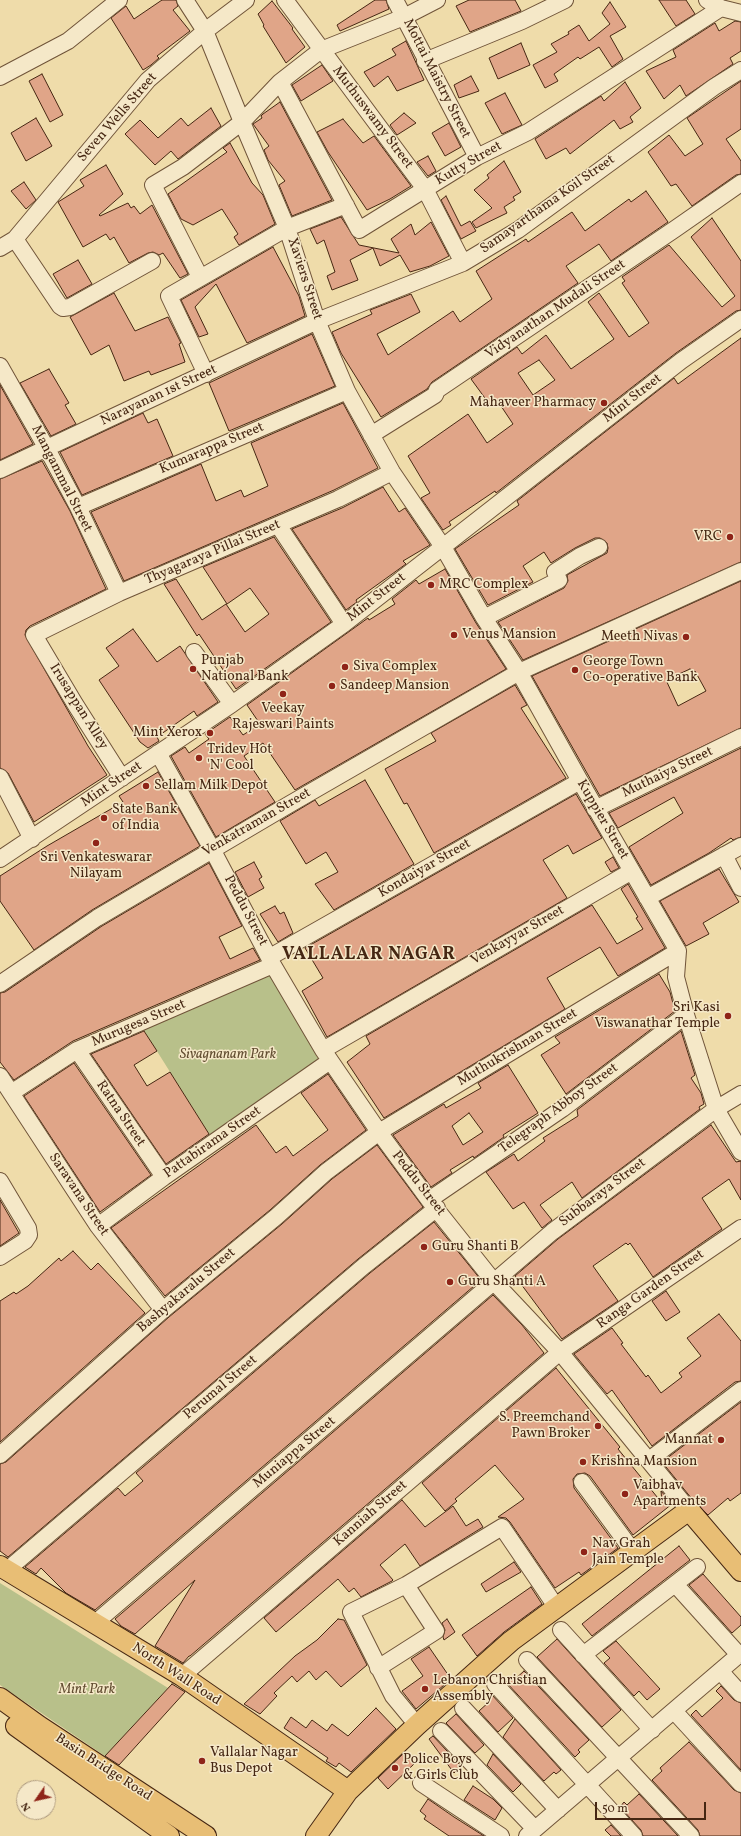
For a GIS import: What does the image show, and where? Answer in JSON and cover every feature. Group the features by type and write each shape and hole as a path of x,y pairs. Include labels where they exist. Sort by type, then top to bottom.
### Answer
{"main road":[{"path":"316,1836 348,1791 417,1725 511,1641 557,1608 632,1550 689,1510"},
{"name":"Peddu Street","path":"689,1510 741,1572"},
{"name":"North Wall Road","path":"4,1568 182,1676 348,1791"},
{"name":"Basin Bridge Road","path":"0,1698 39,1726 206,1836"},
{"name":"Basin Bridge Road","path":"0,1715 169,1836"}],"street":[{"path":"0,77 68,41 119,0"},
{"name":"Xaviers Street","path":"185,0 206,31 242,122 287,228 317,321 347,391 392,472 443,547"},
{"name":"Seven Wells Street","path":"0,248 15,239 148,80 206,31 246,0"},
{"name":"Muthuswamy Street","path":"285,0 425,189 463,263"},
{"name":"Mottai Maistry Street","path":"395,0 477,157"},
{"path":"200,277 153,185 182,167 242,122 280,82 321,50 404,17 437,0"},
{"path":"426,61 565,0"},
{"path":"714,4 741,13"},
{"name":"Kutty Street","path":"280,82 360,230 477,157 528,132 714,4"},
{"name":"Samayarthama Koil Street","path":"317,321 463,263 518,230 714,87 741,70"},
{"name":"Vidyanathan Mudali Street","path":"371,435 435,395 437,390 669,234 741,183"},
{"path":"206,374 169,296 287,228 346,205"},
{"path":"15,239 63,308 70,307 152,261"},
{"name":"Mint Street","path":"0,859 232,704 344,624 681,361 741,319"},
{"name":"Narayanan 1st Street","path":"0,470 46,447 206,374 317,321"},
{"name":"Mangammal Street","path":"0,366 78,506 119,593"},
{"name":"Kumarappa Street","path":"78,506 347,391"},
{"name":"Thyagaraya Pillai Street","path":"34,635 119,593 338,499 392,472"},
{"path":"278,525 344,624"},
{"name":"Kuppier Street","path":"443,547 484,618 519,672 595,808 678,950"},
{"path":"484,618 559,580 555,572 580,556 599,547"},
{"name":"Venkatraman Street","path":"0,984 97,918 212,849 519,672 741,570"},
{"name":"Irusappan Alley","path":"34,635 75,704 122,778"},
{"path":"194,652 232,704"},
{"name":"Muthaiya Street","path":"595,808 741,738"},
{"name":"Peddu Street","path":"158,753 212,849 271,961 326,1056 379,1132 495,1283 560,1352 689,1510"},
{"path":"0,777 32,839"},
{"name":"Kondaiyar Street","path":"271,961 580,781"},
{"path":"647,898 741,846"},
{"path":"724,855 741,888"},
{"name":"Venkayyar Street","path":"326,1056 632,871"},
{"path":"678,950 676,977 686,1015 716,1109 741,1152"},
{"name":"Muthukrishnan Street","path":"379,1132 678,950"},
{"name":"Murugesa Street","path":"11,1093 77,1050 271,961"},
{"name":"Telegraph Abboy Street","path":"433,1204 686,1015"},
{"name":"Ratna Street","path":"77,1050 164,1177"},
{"name":"Pattabirama Street","path":"98,1226 326,1056"},
{"name":"Saravana Street","path":"0,1076 98,1226 163,1310"},
{"name":"Subbaraya Street","path":"495,1283 552,1232 716,1109 741,1094"},
{"name":"Bashyakaralu Street","path":"0,1455 163,1310 276,1217 326,1172 379,1132"},
{"path":"0,1180 28,1228 29,1235 25,1242 0,1257"},
{"name":"Perumal Street","path":"4,1568 364,1266 433,1204"},
{"name":"Ranga Garden Street","path":"560,1352 741,1228"},
{"name":"Muniappa Street","path":"95,1623 495,1283"},
{"name":"Kanniah Street","path":"182,1676 560,1352"},
{"path":"649,1460 741,1390"},
{"path":"582,1482 632,1550"},
{"path":"417,1725 393,1696 351,1612 406,1585 502,1528 557,1608"},
{"path":"583,1655 697,1567"},
{"path":"441,1731 531,1833 740,1654 675,1584"},
{"path":"378,1668 436,1631 406,1585"},
{"path":"561,1630 652,1730"},
{"path":"527,1660 691,1836"},
{"path":"720,1671 741,1694"},
{"path":"495,1684 634,1836"},
{"path":"464,1708 558,1810"},
{"path":"674,1711 741,1784"},
{"path":"421,1783 501,1836"}],"green space":[{"name":"Sivagnanam Park","path":"270,971 320,1062 211,1137 143,1029"},
{"name":"Mint Park","path":"0,1583 168,1688 105,1756 0,1685"}],"building":[{"path":"162,0 176,0 178,6 173,10 190,31 157,56 159,58 143,70 111,18 126,6 134,19"},
{"path":"375,0 386,0 389,9 340,31 337,25"},
{"path":"469,0 515,0 521,11 470,32 456,6"},
{"path":"659,0 686,0 695,14 676,26"},
{"path":"272,1 293,28 292,29 305,47 286,63 263,26 264,25 258,14"},
{"path":"610,2 626,27 610,36 623,59 612,67 599,47 580,59 578,57 554,74 558,81 545,88 533,65 557,52 551,44 569,34 568,32 579,25 589,41 610,24 602,13"},
{"path":"735,21 741,22 741,51 730,58 733,64 686,96 680,85 664,99 646,71 676,57 673,50 715,23 719,31"},
{"path":"406,41 424,80 397,91 388,76 374,87 364,72 396,55 392,49"},
{"path":"521,43 530,65 498,79 489,58"},
{"path":"322,65 333,81 301,101 292,85"},
{"path":"42,74 63,115 50,122 29,81"},
{"path":"471,76 479,91 459,98 454,85"},
{"path":"741,81 741,129 726,139 741,161 741,174 736,175 692,206 676,184 671,186 648,152 669,135 685,156 703,144 687,118"},
{"path":"625,82 641,108 630,117 633,122 620,129 614,120 570,154 566,148 546,159 535,139 601,96 604,101"},
{"path":"505,93 522,125 502,134 485,103"},
{"path":"280,102 332,200 292,216 279,185 285,181 268,160 264,150 269,146 253,124 262,118 261,116 263,114"},
{"path":"211,108 221,126 178,159 171,151 155,165 125,134 140,120 158,138 181,118 188,126"},
{"path":"404,113 416,123 397,135 390,125"},
{"path":"36,118 52,146 26,161 11,133"},
{"path":"343,119 363,143 374,136 411,186 390,199 367,210 328,152 317,132"},
{"path":"449,123 461,147 445,156 432,133"},
{"path":"230,143 252,183 263,195 275,224 239,245 234,237 238,234 222,209 193,225 181,219 168,194 227,152 223,148"},
{"path":"428,156 436,171 428,176 417,162"},
{"path":"504,161 521,192 513,197 515,200 504,207 507,213 476,228 472,222 492,208 474,190 489,178 487,175"},
{"path":"106,165 123,194 99,215 100,216 128,203 131,208 134,206 140,214 152,205 188,274 180,278 163,253 159,255 153,252 148,253 129,263 114,237 110,240 106,234 83,247 58,202 84,186 80,180"},
{"path":"24,182 36,200 26,209 11,191"},
{"path":"646,191 668,222 611,261 599,244 566,266 578,283 432,382 427,389 381,417 341,353 332,332 372,314 370,310 411,294 420,312 377,334 388,355 453,311 460,322 492,299 476,271 526,239 528,242 572,212 585,231 629,199 631,202"},
{"path":"446,196 461,226 470,221 476,231 461,239 441,200"},
{"path":"341,217 359,245 399,253 391,239 411,224 415,235 431,222 449,256 430,266 410,272 400,255 380,266 373,248 350,260 358,280 332,290 327,276 335,272 324,240 317,244 310,229"},
{"path":"712,218 741,261 741,310 736,311 676,353 496,493 495,491 449,522 451,525 443,530 421,498 430,493 408,456 468,414 487,443 513,424 497,400 490,405 471,379 517,347 522,354 546,335 571,369 614,339 588,302 599,293 629,337 649,323 622,283 625,281 622,277 669,245 722,307 735,296 691,237","holes":["539,360 555,380 533,395 518,373"]},
{"path":"273,247 299,296 305,316 247,343 216,284 195,307 208,334 199,337 181,300"},
{"path":"78,260 92,284 67,298 53,274"},
{"path":"114,293 135,331 168,317 181,343 179,344 185,362 151,375 149,371 124,381 109,345 91,355 70,317"},
{"path":"312,334 335,386 229,431 209,383"},
{"path":"741,338 741,562 523,660 498,622 564,588 568,581 567,575 607,553 607,543 600,538 595,538 551,563 544,552 523,566 533,582 488,605 455,549 519,505 517,501 674,378 678,384"},
{"path":"49,369 69,403 65,405 76,424 51,436 20,383"},
{"path":"0,385 33,444 0,460"},
{"path":"343,403 378,468 334,490 124,581 91,512 201,464 216,501 241,490 244,497 268,486 251,443"},
{"path":"143,413 148,423 157,419 173,456 82,495 60,452"},
{"path":"42,461 70,511 106,589 30,626 26,630 25,635 88,746 107,775 34,822 8,773 0,768 0,479"},
{"path":"383,487 399,512 405,508 430,545 403,561 406,564 356,600 357,602 346,610 292,529 342,508"},
{"path":"274,537 331,622 236,689 199,634 197,636 164,584 176,579 202,620 226,604 245,632 269,614 250,588 227,604 203,567"},
{"path":"445,569 476,623 506,669 295,790 263,743 244,756 275,802 216,837 171,756 185,747 189,753 209,739 205,734 230,717 243,735 260,724 247,705 368,618 369,620 395,604 392,599 416,580 419,584"},
{"path":"741,581 741,728 600,796 532,676","holes":["690,669 692,673 695,671 706,691 678,706 666,680"]},
{"path":"133,629 157,662 180,646 218,702 197,716 194,711 157,737 159,741 148,748 140,742 99,680 119,666 106,648"},
{"path":"515,685 527,705 521,708 566,778 434,853 407,803 404,804 385,769 436,741 431,733"},
{"path":"741,748 741,837 733,840 731,838 709,853 651,885 629,847 683,813 674,797 618,828 609,813"},
{"path":"158,772 200,846 92,910 34,950 0,901 0,876 47,846 123,802 119,796"},
{"path":"365,780 414,864 334,910 315,884 338,872 326,852 306,864 280,821 315,800 319,806"},
{"path":"576,794 602,838 573,854 568,845 543,860 567,898 327,1037 302,991 323,978 305,948"},
{"path":"613,857 619,868 611,872 605,862"},
{"path":"254,862 262,877 259,879 264,888 248,897 235,872"},
{"path":"209,863 242,926 219,937 230,959 253,948 260,960 73,1041 14,1080 0,1062 0,993 5,992 102,926"},
{"path":"719,869 739,902 703,923 709,934 686,946 660,901"},
{"path":"628,884 665,948 618,976 600,947 547,978 565,1009 384,1118 347,1062 370,1044 366,1036 592,905 617,944 643,929 636,918 638,917 621,889"},
{"path":"275,906 280,914 284,912 293,933 278,942 260,914"},
{"path":"659,974 670,992 675,1011 566,1094 541,1055 560,1043 555,1037"},
{"path":"144,1031 157,1051 134,1065 147,1086 170,1072 209,1134 166,1164 91,1054"},
{"path":"681,1031 695,1075 691,1078 701,1093 704,1104 699,1107 700,1109 582,1198 572,1182 540,1205 552,1220 542,1228 524,1202 513,1209 486,1172 514,1154 518,1161 545,1141 543,1138 578,1116 577,1110"},
{"path":"74,1063 151,1175 100,1212 24,1096"},
{"path":"508,1065 538,1113 503,1135 504,1137 474,1158 473,1156 450,1170 452,1173 431,1187 393,1135 444,1104 446,1108 481,1088 478,1083","holes":["469,1113 483,1132 463,1145 452,1126"]},
{"path":"328,1074 366,1130 320,1165 270,1210 165,1296 111,1228 256,1125 276,1153 286,1146 293,1156 328,1130 301,1093"},
{"path":"711,1125 736,1162 741,1161 741,1200 729,1179 702,1198 722,1229 653,1277 630,1243 628,1245 626,1243 593,1266 618,1301 562,1339 515,1276 558,1239"},
{"path":"377,1145 423,1207 358,1259 8,1557 0,1551 0,1464 6,1462 169,1317 282,1224 332,1179"},
{"path":"0,1200 19,1233 0,1246"},
{"path":"434,1222 481,1280 95,1610 66,1593 41,1568 36,1574 25,1567 118,1488 125,1496 143,1481 136,1473 370,1273"},
{"path":"73,1251 91,1270 98,1263 145,1313 0,1442 0,1301 14,1292 16,1294 28,1286 59,1258 61,1261"},
{"path":"666,1291 680,1312 666,1321 652,1301"},
{"path":"493,1295 522,1325 544,1353 189,1656 183,1663 155,1646 195,1580 135,1634 121,1626 115,1619"},
{"path":"719,1314 741,1341 741,1381 735,1382 652,1446 612,1390 607,1394 574,1354 612,1328 623,1343 621,1344 646,1377 648,1375 661,1393 682,1377 679,1373 701,1356 687,1338"},
{"path":"556,1368 620,1447 618,1449 662,1503 661,1491 672,1504 633,1535 590,1476 585,1473 577,1474 573,1479 574,1488 618,1548 581,1575 579,1572 555,1588 510,1522 506,1518 498,1517 524,1499 495,1465 455,1499 457,1501 445,1511 422,1483"},
{"path":"741,1402 741,1493 730,1501 728,1498 708,1515 692,1499 662,1462"},
{"path":"402,1500 425,1527 453,1506 466,1526 478,1519 483,1527 420,1566 405,1544 380,1565 393,1580 392,1581 361,1597 354,1588 349,1592 338,1579 276,1632 264,1618"},
{"path":"679,1546 690,1560 592,1636 582,1624"},
{"path":"514,1562 521,1572 486,1592 481,1584"},
{"path":"703,1574 741,1617 741,1625 732,1633 689,1585"},
{"path":"531,1587 542,1604 504,1632 477,1656 462,1635"},
{"path":"338,1619 344,1620 367,1665 341,1687 326,1671 316,1680 309,1671 297,1682 292,1676 274,1693 277,1696 260,1714 244,1704 295,1656 317,1640"},
{"path":"447,1619 455,1632 444,1640 443,1637 445,1630 442,1623"},
{"path":"557,1639 621,1710 602,1727 537,1657"},
{"path":"616,1641 660,1689 647,1700 639,1691 634,1696 604,1663 610,1658 603,1651"},
{"path":"429,1647 451,1679 416,1709 402,1691 423,1676 411,1659"},
{"path":"524,1671 589,1740 578,1750 580,1752 575,1757 506,1682 511,1677 514,1680"},
{"path":"172,1684 185,1692 119,1765 105,1756"},
{"path":"721,1686 734,1700 741,1703 741,1770 691,1715 696,1710 702,1717 723,1698 716,1691"},
{"path":"492,1695 513,1718 498,1732 479,1711 490,1701 488,1698"},
{"path":"376,1708 396,1729 351,1772 339,1763 336,1767 326,1761 328,1758 284,1728 291,1717 306,1728 312,1720 327,1731 332,1724 348,1736"},
{"path":"456,1714 484,1745 475,1753 446,1723"},
{"path":"515,1719 561,1770 556,1774 554,1772 544,1781 503,1737"},
{"path":"433,1736 461,1766 454,1773 429,1739"},
{"path":"689,1742 734,1790 741,1793 741,1836 700,1836 698,1830 652,1780 662,1771 660,1768"},
{"name":"Police Boys & Girls Club","path":"405,1752 415,1763 388,1789 378,1778"},
{"path":"493,1754 521,1784 513,1792 487,1765"},
{"path":"473,1786 493,1799 502,1808 495,1820 464,1800"},
{"path":"639,1794 678,1836 643,1836 641,1830 620,1807 624,1802 627,1805"},
{"path":"428,1799 484,1836 449,1836 424,1819 426,1816 420,1811"},
{"path":"611,1825 621,1836 611,1836 605,1830"}],"place":[{"name":"Mahaveer Pharmacy","path":"604,403"},
{"name":"VRC","path":"730,537"},
{"name":"MRC Complex","path":"431,585"},
{"name":"Venus Mansion","path":"454,635"},
{"name":"Meeth Nivas","path":"686,637"},
{"name":"Siva Complex","path":"345,667"},
{"name":"Punjab National Bank","path":"193,669"},
{"name":"George Town Co-operative Bank","path":"575,670"},
{"name":"Sandeep Mansion","path":"332,686"},
{"name":"Veekay Rajeswari Paints","path":"283,694"},
{"name":"Mint Xerox","path":"210,733"},
{"name":"Tridev Hot 'N' Cool","path":"199,758"},
{"name":"Sellam Milk Depot","path":"146,786"},
{"name":"State Bank of India","path":"104,818"},
{"name":"Sri Venkateswarar Nilayam","path":"96,843"},
{"name":"Sri Kasi Viswanathar Temple","path":"728,1016"},
{"name":"Guru Shanti B","path":"424,1247"},
{"name":"Guru Shanti A","path":"450,1282"},
{"name":"S. Preemchand Pawn Broker","path":"598,1426"},
{"name":"Mannat","path":"721,1440"},
{"name":"Krishna Mansion","path":"583,1462"},
{"name":"Vaibhav Apartments","path":"625,1494"},
{"name":"Nav Grah Jain Temple","path":"584,1552"},
{"name":"Lebanon Christian Assembly","path":"425,1689"},
{"name":"Vallalar Nagar Bus Depot","path":"202,1761"},
{"name":"Police Boys & Girls Club","path":"395,1768"}],"district":[{"name":"VALLALAR NAGAR","path":"369,956"}]}
